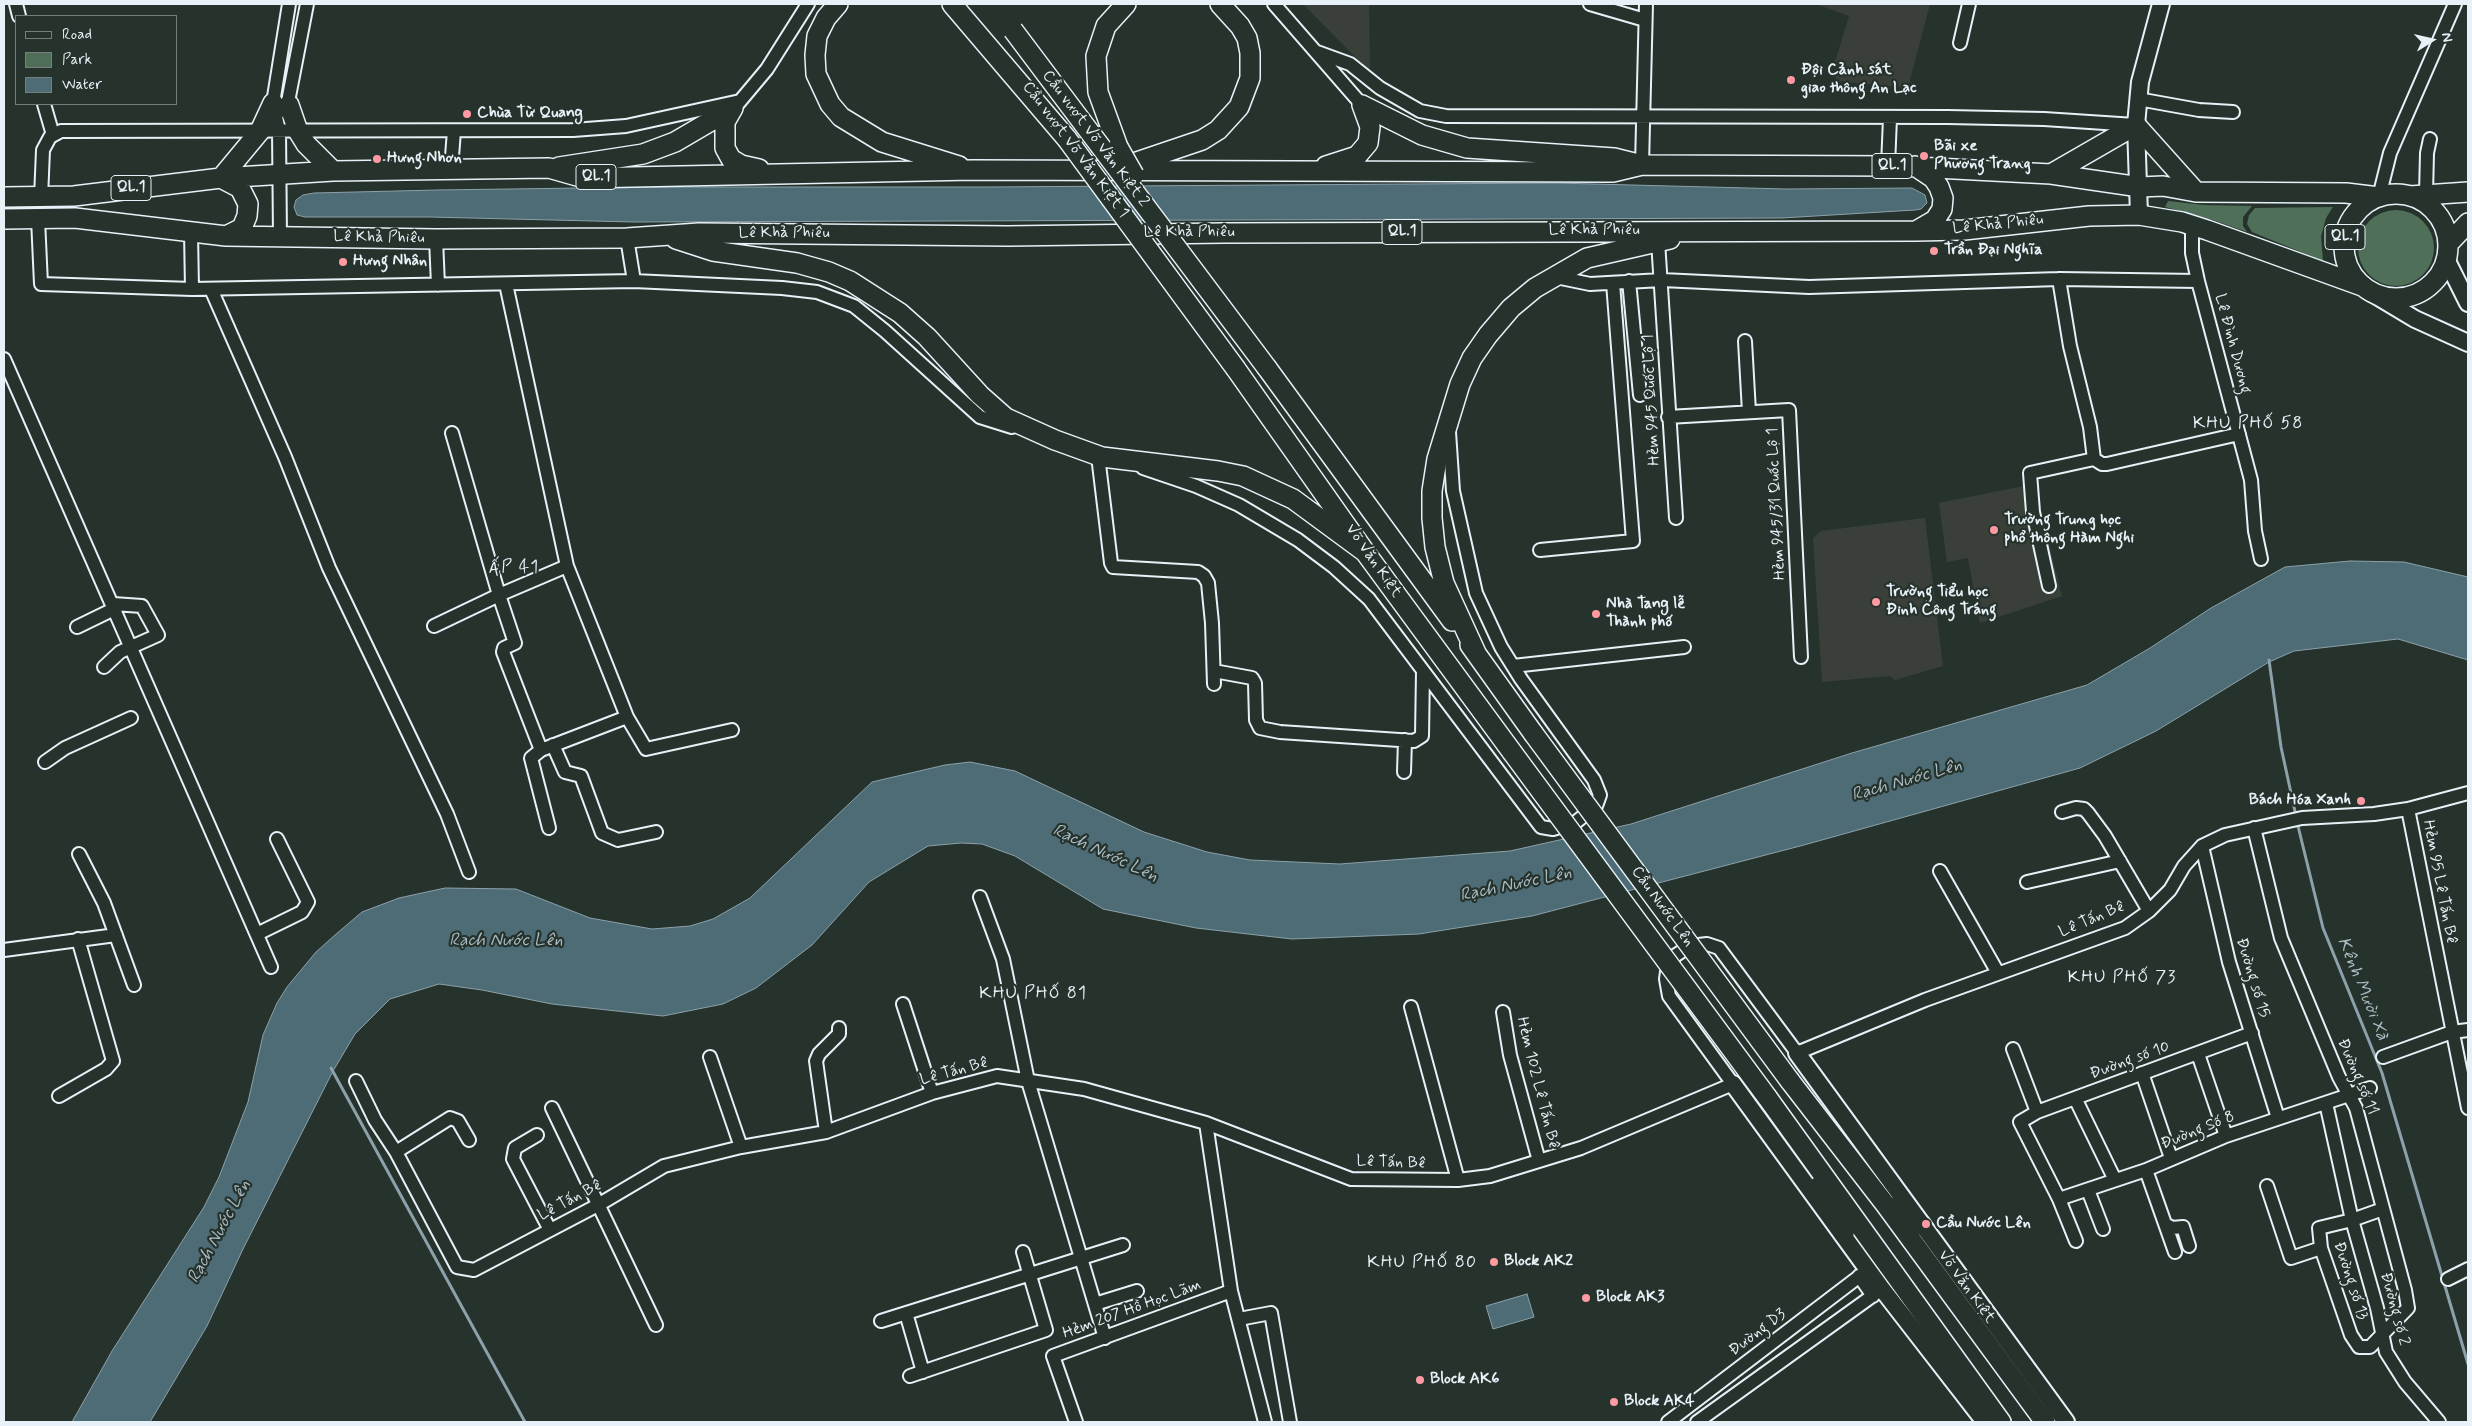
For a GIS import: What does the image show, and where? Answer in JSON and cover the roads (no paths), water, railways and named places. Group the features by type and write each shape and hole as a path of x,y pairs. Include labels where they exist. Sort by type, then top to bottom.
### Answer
{"highway":[{"path":"838,4 826,18 817,36 815,55 816,74 830,104 841,117 882,142 972,170"},
{"name":"Cầu vượt Võ Văn Kiệt 1","path":"952,4 980,30 1067,139 1236,369"},
{"path":"1106,171 1158,156 1202,140 1218,130 1239,107 1250,78 1250,53 1247,38 1240,26 1220,4"},
{"path":"1122,8 1106,26 1096,56 1098,92 1111,130 1145,193 1267,368"},
{"name":"Cầu vượt Võ Văn Kiệt 2","path":"1013,30 1267,368"},
{"path":"226,236 242,228 247,216 248,204 240,188 221,178 281,104 313,152 333,171"},
{"path":"548,168 596,163 643,154 675,142 737,105"},
{"path":"737,105 725,122 725,148 731,158 751,168 792,174"},
{"path":"1362,105 1422,135 1467,148 1614,158 1642,165"},
{"path":"1304,172 1350,159 1364,148 1370,136 1370,127 1362,105"},
{"path":"2051,174 2136,125 2196,192"},
{"name":"QL.1","path":"4,198 74,196 221,178 333,171 548,168 584,178 972,170 1613,172 1642,165 1915,166 2051,174 2140,187 2163,186 2196,192 2346,193 2372,200"},
{"path":"1915,166 1933,178 1943,198 1942,209 1935,220 1916,231"},
{"name":"QL.1","path":"2140,187 2164,196 2213,202 2372,200 2389,194 2417,195 2468,192"},
{"name":"QL.1","path":"2417,195 2437,215 2445,230 2447,252"},
{"name":"QL.1","path":"2372,200 2350,222 2344,244 2349,267 2366,289 2390,298 2406,298 2421,292 2434,282 2447,252 2468,223"},
{"name":"Lê Khả Phiêu","path":"4,219 75,218 226,236 436,239 627,238 699,233 1008,236 1916,231 1964,230 2090,216 2139,215 2192,226 2366,289"},
{"path":"1477,655 1444,583 1435,547 1432,518 1443,472 1448,422 1460,384 1472,358 1488,335 1511,308 1535,288 1587,258 1707,231"},
{"path":"665,236 713,250 797,263 829,272 850,281 900,313 927,337 980,396 1006,418 1055,440 1098,456 1124,462 1231,474 1270,486 1293,499 1365,552"},
{"name":"Võ Văn Kiệt","path":"1267,368 1533,733"},
{"name":"Võ Văn Kiệt","path":"1236,369 1365,552 1512,752"},
{"name":"Cầu Nước Lên","path":"1533,733 1790,1081"},
{"name":"Cầu Nước Lên","path":"1512,752 1788,1126"},
{"name":"Võ Văn Kiệt","path":"1790,1081 1885,1204 2045,1422"},
{"path":"1788,1126 1844,1234"},
{"path":"1788,1126 2001,1422"},
{"path":"1885,1204 1921,1225"}],"main road":[{"path":"2139,215 2140,187 2136,125 2138,99 2140,82 2161,4"},
{"path":"2447,252 2468,302"},
{"path":"2366,289 2415,319 2468,343"},
{"name":"Võ Văn Kiệt","path":"1797,1054 2066,1422"},
{"path":"1733,1084 1844,1234 1864,1273 1878,1292 1985,1422"}],"street":[{"path":"280,237 279,131 289,4"},
{"path":"281,104 307,4"},
{"path":"41,198 43,150 53,134 64,131 609,128 737,105 767,68 808,4"},
{"path":"1274,4 1318,52 1362,105"},
{"path":"1590,4 1645,20"},
{"path":"1642,165 1646,4"},
{"path":"1960,43 1970,4"},
{"path":"2372,200 2390,153 2455,4"},
{"path":"1318,52 1350,64 1380,88 1420,111 1431,114 1465,117 2044,119 2136,125"},
{"path":"2138,99 2199,110 2232,112"},
{"path":"44,105 53,134"},
{"path":"1888,166 1890,118"},
{"path":"451,169 454,130"},
{"path":"2417,195 2430,139"},
{"path":"38,219 41,284 211,289 634,282 782,288 817,292 854,306 885,331 980,417 1055,440"},
{"name":"Lê Đình Dương","path":"2192,226 2192,253 2198,281 2251,480 2255,531 2261,559"},
{"path":"191,232 192,289"},
{"path":"627,238 634,282"},
{"path":"436,239 438,285"},
{"name":"Hẻm 945 Quốc Lộ 1","path":"1658,242 1662,280 1668,417 1676,518"},
{"path":"1556,277 1590,284 1662,280 1809,286 2059,279 2198,281"},
{"path":"2059,279 2070,346 2090,428 2094,458 2102,464 2107,464 2239,434"},
{"path":"1629,281 1640,395"},
{"path":"1540,550 1633,541 1613,283"},
{"path":"506,284 567,566 627,717 646,749 732,730"},
{"path":"211,289 285,458 329,568 448,814 469,872"},
{"path":"1745,341 1749,412"},
{"path":"4,359 271,967"},
{"name":"Hẻm 945/31 Quốc Lộ 1","path":"1668,417 1789,410 1801,657"},
{"path":"452,433 514,643 504,648 503,652 540,750"},
{"path":"1098,456 1113,567 1198,572 1204,576 1208,583 1212,623 1214,677 1252,678 1255,683 1256,720 1260,728 1280,732 1420,740 1422,736 1423,671"},
{"path":"2049,586 2033,512 2030,473 2094,458"},
{"path":"1124,462 1216,494 1267,520 1334,566 1369,598 1541,827 1553,829 1576,822 1596,806 1600,795 1594,780 1501,647 1476,592 1453,492 1443,472"},
{"path":"1216,494 1221,483 1231,474"},
{"path":"434,626 567,566"},
{"path":"77,627 114,606 142,606 158,634 120,652 104,667"},
{"path":"1513,666 1684,647"},
{"path":"548,828 531,758 540,750 627,717"},
{"path":"45,762 65,748 131,718"},
{"path":"1404,772 1405,740"},
{"path":"553,745 565,772 581,776 602,833 618,840 656,832"},
{"name":"Lê Tấn Bê","path":"1797,1054 1857,1027 1998,973 2125,928 2149,911 2170,890 2184,866 2202,846 2226,835 2302,818 2374,814 2408,809 2468,793"},
{"path":"2062,812 2076,808 2084,809 2096,822 2149,911"},
{"name":"Hẻm 95 Lê Tấn Bê","path":"2408,809 2468,1108"},
{"name":"Đường số 11","path":"2254,828 2281,938 2349,1096 2356,1108 2383,1209 2408,1308 2384,1335"},
{"path":"257,934 302,912 308,902 277,839"},
{"name":"Đường số 15","path":"2202,846 2229,962 2278,1118"},
{"path":"79,854 104,903 134,985"},
{"path":"2028,882 2120,861"},
{"path":"1940,871 1998,973"},
{"path":"980,897 1003,959 1028,1081 1105,1338"},
{"path":"4,950 116,935"},
{"path":"59,1096 106,1069 113,1061 78,939"},
{"path":"1733,1084 1669,996 1666,979 1668,965 1676,955 1690,946 1707,944 1719,948 1797,1054"},
{"path":"903,1004 932,1093"},
{"path":"1411,1007 1458,1180"},
{"name":"Hẻm 102 Lê Tấn Bê","path":"1503,1012 1510,1055 1539,1161"},
{"path":"826,1132 816,1061 819,1054 839,1034 839,1028"},
{"path":"2383,1057 2452,1032 2468,1030"},
{"name":"Đường số 10","path":"2059,1199 2020,1122 2037,1112 2252,1033"},
{"path":"2013,1049 2037,1112"},
{"path":"2198,1054 2226,1136"},
{"path":"710,1057 741,1147"},
{"path":"2142,1073 2171,1158"},
{"name":"Lê Tấn Bê","path":"356,1081 375,1120 396,1152 457,1267 474,1270 598,1206 664,1166 741,1147 826,1132 932,1093 997,1076 1084,1089 1206,1123 1351,1179 1458,1180 1490,1176 1590,1144 1733,1084"},
{"name":"Đường Số 8","path":"2059,1199 2146,1170 2226,1136 2370,1088"},
{"path":"2075,1098 2115,1180"},
{"name":"Đường số 13","path":"2326,1102 2352,1220 2319,1228 2321,1248 2350,1334 2359,1348 2370,1347 2384,1335"},
{"path":"552,1108 656,1325"},
{"path":"396,1152 450,1118 458,1121 470,1140"},
{"path":"1206,1123 1231,1291 1265,1422"},
{"path":"537,1135 515,1148 514,1159 550,1230"},
{"path":"2146,1170 2175,1252"},
{"path":"2267,1186 2291,1258 2321,1248"},
{"path":"2088,1190 2103,1229"},
{"path":"2059,1199 2076,1242"},
{"path":"2352,1220 2383,1209"},
{"name":"Đường số 2","path":"2352,1220 2384,1335 2386,1352 2405,1382 2439,1422"},
{"path":"2165,1224 2172,1228 2183,1227 2189,1246"},
{"path":"881,1321 1123,1245"},
{"path":"910,1376 1046,1330 1023,1252"},
{"path":"2448,1279 2468,1269"},
{"name":"Đường D3","path":"1668,1422 1864,1273"},
{"path":"1095,1304 1137,1291"},
{"name":"Hẻm 207 Hồ Học Lãm","path":"1076,1422 1053,1356 1231,1291"},
{"path":"1697,1422 1878,1292"},
{"path":"906,1313 923,1372"},
{"path":"1239,1319 1271,1313 1290,1422"}],"water":[{"path":"1555,183 1786,189 1912,188 1925,195 1927,203 1921,209 1915,210 1782,218 634,222 429,217 305,217 297,215 294,207 296,200 303,195 314,193 437,190 654,187"},
{"name":"Rạch Nước Lên","path":"2350,561 2404,562 2468,577 2468,660 2398,639 2294,651 2269,662 2156,731 2080,768 1804,845 1532,916 1419,934 1292,939 1196,928 1103,909 1015,856 982,844 961,843 928,846 869,882 812,945 756,988 723,1004 663,1016 552,1004 482,990 439,984 390,999 355,1034 333,1071 243,1249 207,1326 150,1422 72,1422 112,1351 204,1207 219,1177 248,1102 263,1035 277,1003 287,987 316,952 335,935 362,912 399,898 445,888 516,889 590,918 652,929 690,926 713,919 750,898 872,782 945,765 970,762 1015,771 1144,832 1207,852 1250,860 1340,864 1510,851 1631,824 1852,753 2087,685 2150,648 2211,608 2285,567"},
{"path":"1527,1294 1534,1317 1493,1329 1486,1306"}],"waterway":[{"name":"Kênh Mười Xà","path":"2269,660 2281,747 2296,816"},
{"name":"Kênh Mười Xà","path":"2297,822 2323,928 2382,1073 2468,1364"},
{"path":"331,1068 525,1422"}],"place":[{"name":"Đội Cảnh sát giao thông An Lạc","path":"1791,80"},
{"name":"Chùa Từ Quang","path":"467,114"},
{"name":"Bãi xe Phương Trang","path":"1924,156"},
{"name":"Hưng Nhơn","path":"377,159"},
{"name":"Trần Đại Nghĩa","path":"1934,251"},
{"name":"Hưng Nhân","path":"343,262"},
{"name":"Trường Trung học phổ thông Hàm Nghi","path":"1994,530"},
{"name":"Trường Tiểu học Đinh Công Tráng","path":"1876,602"},
{"name":"Nhà Tang lễ Thành phố","path":"1596,614"},
{"name":"Bách Hóa Xanh","path":"2361,801"},
{"name":"Cầu Nước Lên","path":"1926,1224"},
{"name":"Block AK2","path":"1494,1262"},
{"name":"Block AK3","path":"1586,1298"},
{"name":"Block AK6","path":"1420,1380"},
{"name":"Block AK4","path":"1614,1402"}],"district":[{"name":"KHU PHỐ 58","path":"2248,424"},
{"name":"ẤP 41","path":"514,568"},
{"name":"KHU PHỐ 73","path":"2122,978"},
{"name":"KHU PHỐ 81","path":"1033,994"},
{"name":"KHU PHỐ 80","path":"1422,1263"}]}
